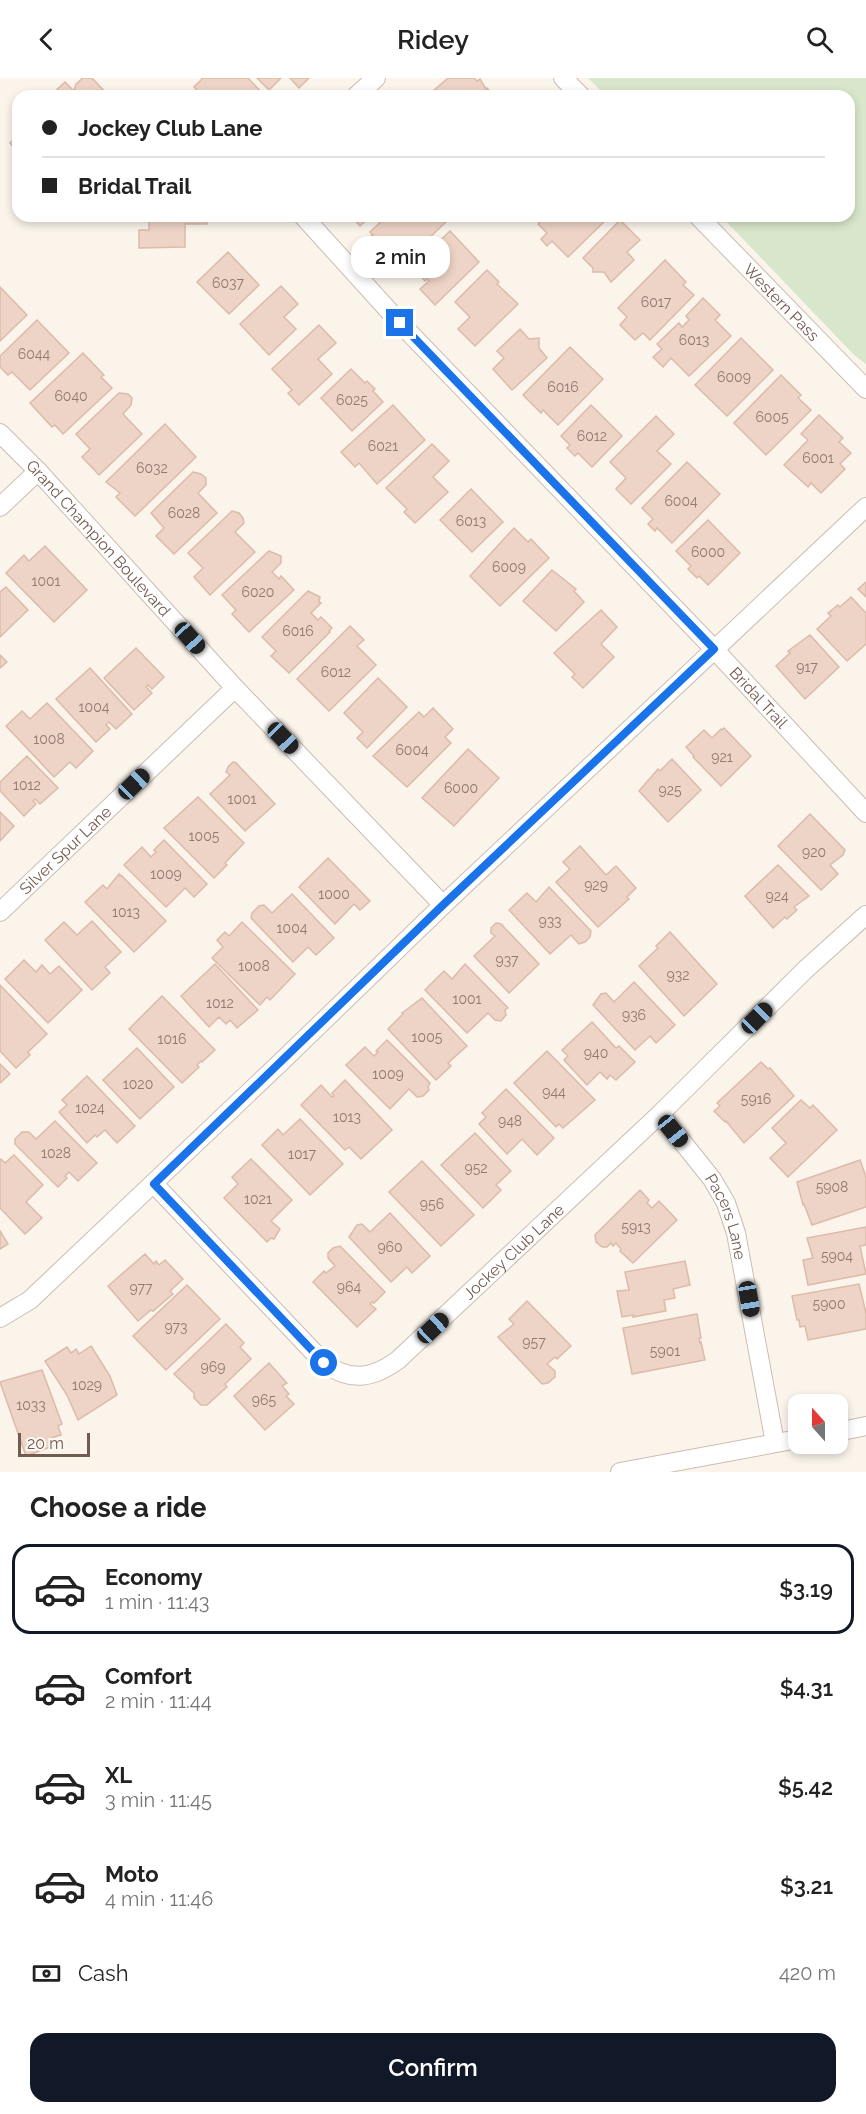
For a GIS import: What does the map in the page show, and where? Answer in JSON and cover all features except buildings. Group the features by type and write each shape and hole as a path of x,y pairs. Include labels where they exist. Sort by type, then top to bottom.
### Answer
{"street":[{"path":"363,90 376,78"},
{"path":"563,78 575,90"},
{"name":"Bridal Trail","path":"308,222 400,323 714,649 866,813"},
{"name":"Western Pass","path":"704,222 866,389"},
{"name":"Grand Champion Boulevard","path":"0,433 38,471 235,688 443,905"},
{"path":"0,507 38,471"},
{"path":"0,1318 30,1300 154,1184 443,905 866,507"},
{"name":"Silver Spur Lane","path":"0,912 235,688"},
{"name":"Jockey Club Lane","path":"154,1184 324,1363 338,1373 354,1376 374,1373 398,1360 660,1114 805,970 866,915"},
{"name":"Pacers Lane","path":"660,1114 712,1179 726,1203 736,1233 775,1443"},
{"path":"848,1430 866,1426"},
{"path":"629,1471 788,1441"}],"green space":[{"path":"588,78 866,78 866,364 854,355 727,222 855,222 855,90 600,90"}],"route":[{"path":"324,1363 154,1184 443,905 714,649 400,323"}]}
